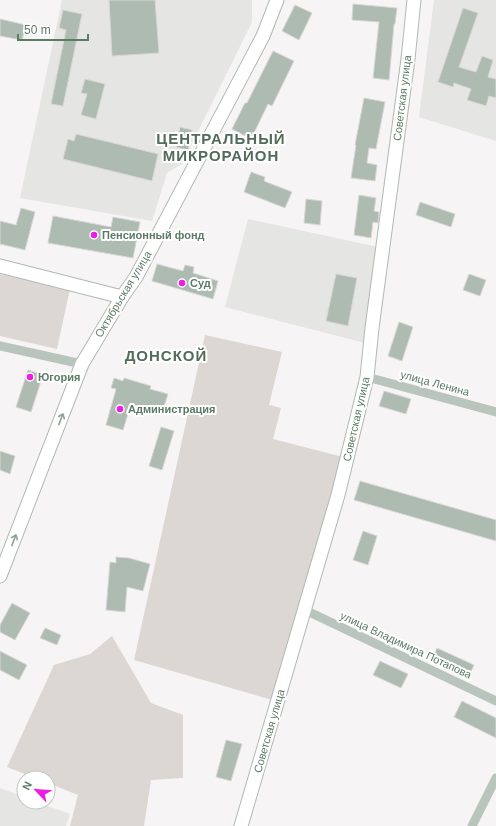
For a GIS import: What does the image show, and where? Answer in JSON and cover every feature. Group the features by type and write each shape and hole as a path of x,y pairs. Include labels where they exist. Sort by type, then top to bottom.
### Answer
{"street":[{"name":"Октябрьская улица","path":"0,576 82,364 136,276 264,36 277,0"},
{"name":"Советская улица","path":"242,826 338,495 367,377 372,328 408,59 414,0"},
{"path":"0,266 122,297"},
{"path":"0,346 82,364"},
{"name":"улица Ленина","path":"367,377 496,412"},
{"name":"улица Владимира Потапова","path":"305,610 496,701"},
{"path":"472,826 496,778"}],"shaded area":[{"path":"62,0 252,0 252,22 182,164 167,173 152,221 20,198"},
{"path":"434,0 496,0 496,141 419,117"},
{"path":"248,219 378,247 365,343 225,307"},
{"path":"0,274 70,289 57,349 0,336"},
{"path":"205,335 282,352 269,405 281,408 273,439 343,457 272,700 134,660"},
{"path":"112,636 151,703 183,715 183,778 151,780 144,826 70,826 78,795 56,786 56,770 16,771 7,767 54,665 90,654"},
{"path":"0,788 16,794 16,810 56,809 70,814 66,826 0,826"}],"building":[{"path":"109,0 155,0 159,53 112,56"},
{"path":"353,4 397,8 394,24 389,80 373,78 379,22 352,20"},
{"path":"295,5 312,13 299,40 282,31"},
{"path":"463,8 478,13 459,67 476,72 482,56 493,60 488,77 496,79 496,98 489,96 486,106 467,100 471,89 454,83 453,87 438,82"},
{"path":"63,10 82,14 63,106 51,104 66,30 59,28"},
{"path":"0,19 26,25 22,40 0,36"},
{"path":"273,51 294,61 272,106 268,104 251,139 232,129"},
{"path":"85,79 105,84 96,119 81,115 87,94 81,93"},
{"path":"364,98 385,102 376,149 369,148 367,163 377,165 375,181 351,178 355,145"},
{"path":"180,127 192,130 188,150 176,147"},
{"path":"76,134 158,154 152,181 63,159 68,139 74,141"},
{"path":"251,172 265,177 264,181 292,192 285,208 244,192"},
{"path":"359,195 376,198 374,211 379,212 378,223 373,222 371,238 354,235"},
{"path":"306,199 322,201 320,225 304,223"},
{"path":"420,202 455,214 451,227 416,215"},
{"path":"21,208 35,212 25,250 0,244 0,221 16,225"},
{"name":"Пенсионный фонд","path":"53,216 111,227 113,217 140,222 133,258 48,243"},
{"path":"157,264 183,271 185,265 194,267 193,273 218,281 213,299 152,281"},
{"path":"336,274 357,278 348,326 326,321"},
{"path":"469,274 486,280 480,296 463,290"},
{"path":"399,322 413,327 402,361 388,356"},
{"path":"28,370 43,375 31,412 16,407"},
{"name":"Администрация","path":"114,378 123,381 124,378 151,386 150,389 168,394 162,413 131,404 123,430 106,425 116,389 111,388"},
{"path":"384,391 411,399 406,414 379,406"},
{"path":"161,427 174,431 162,470 149,466"},
{"path":"0,451 15,456 10,474 0,470"},
{"path":"360,481 496,520 496,541 354,500"},
{"path":"363,531 377,536 368,565 353,560"},
{"path":"116,557 129,558 150,564 143,591 127,587 125,612 106,610 110,562 116,563"},
{"path":"12,603 30,613 15,640 0,632 0,625"},
{"path":"45,628 61,635 57,645 40,638"},
{"path":"437,648 474,665 468,678 431,661"},
{"path":"0,651 27,665 19,680 0,670"},
{"path":"380,661 408,674 401,688 373,675"},
{"path":"462,701 496,718 496,738 454,717"},
{"path":"226,740 242,744 231,781 216,777"}],"place":[{"name":"Пенсионный фонд","path":"94,235"},
{"name":"Суд","path":"182,283"},
{"name":"Югория","path":"30,377"},
{"name":"Администрация","path":"120,409"}],"district":[{"name":"ЦЕНТРАЛЬНЫЙ МИКРОРАЙОН","path":"221,146"},
{"name":"ДОНСКОЙ","path":"166,355"}]}
